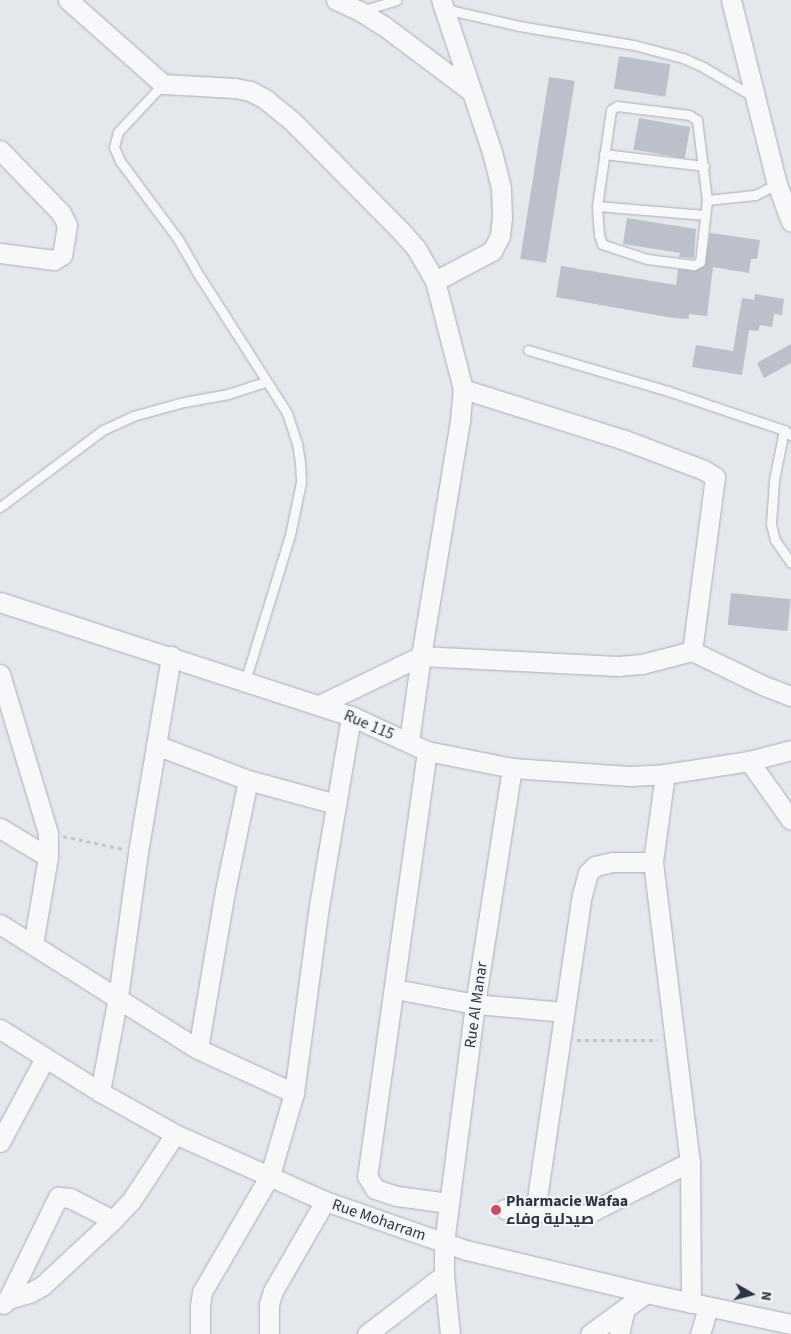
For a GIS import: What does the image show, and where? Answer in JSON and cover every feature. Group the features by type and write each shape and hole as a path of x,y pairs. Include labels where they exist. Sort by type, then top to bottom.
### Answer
{"street":[{"path":"68,0 163,84 235,88 250,91 265,99 292,121 406,236 424,259 435,281 463,389 460,421 421,656 410,742"},
{"path":"336,0 360,11 470,91"},
{"path":"731,0 777,184 791,222"},
{"path":"435,281 492,251 500,236 502,217 501,188 492,152 442,4"},
{"path":"0,150 61,213 67,225 62,255 54,260 0,253"},
{"path":"463,389 622,439 704,470 715,477 692,652"},
{"name":"Rue 115","path":"0,602 351,716 427,751 512,768 630,776 665,774 749,761 791,750"},
{"path":"319,705 421,656 618,666 642,664 692,652 762,685 791,696"},
{"path":"100,1092 118,998 138,852 171,656"},
{"path":"0,674 4,696 48,833 48,857 33,945"},
{"path":"200,1334 200,1306 206,1283 270,1175 294,1093 319,906 351,716"},
{"path":"156,745 248,780 336,804"},
{"path":"427,751 395,990 367,1176 375,1189 397,1196 449,1203"},
{"path":"749,761 791,820"},
{"name":"Rue Al Manar","path":"450,1334 444,1275 444,1243 475,1004 512,768"},
{"path":"665,774 653,862 690,1162 700,1334"},
{"path":"198,1049 225,891 248,780"},
{"path":"0,828 48,857"},
{"path":"535,1212 582,895 588,873 595,866 613,862 653,862"},
{"path":"0,924 198,1049 294,1093"},
{"path":"395,990 475,1004 564,1012"},
{"name":"Rue Moharram","path":"0,1029 100,1092 175,1134 325,1201 444,1243 786,1327"},
{"path":"0,1142 44,1058"},
{"path":"4,1303 42,1286 113,1220 130,1201 175,1134"},
{"path":"505,1209 585,1215 690,1162"},
{"path":"4,1303 58,1198 70,1198 113,1220"},
{"path":"269,1334 269,1304 273,1291 325,1201"},
{"path":"367,1334 444,1275"},
{"path":"590,1334 646,1293"},
{"path":"619,1334 625,1308"}],"lane":[{"path":"360,11 396,0"},
{"path":"442,4 510,24 675,55 703,67 754,97"},
{"path":"163,84 118,132 114,147 120,161 178,239 195,269 287,413 297,443 301,482 290,535 245,681"},
{"path":"614,107 689,115 697,120 704,166 707,200 700,262 694,265 647,259 602,244 599,235 597,206 604,154 614,107"},
{"path":"604,154 704,166"},
{"path":"707,200 755,195 777,184"},
{"path":"597,206 705,215"},
{"path":"528,350 668,391 788,432 774,480 771,524 775,540 791,563"},
{"path":"0,506 103,430 133,416 184,402 228,394 266,382"}],"path":[{"path":"48,833 138,852"},
{"path":"561,1039 674,1039"}],"building":[{"path":"619,56 670,64 665,97 614,89"},
{"path":"549,77 575,81 546,263 520,259"},
{"path":"639,118 690,127 685,159 633,150"},
{"path":"627,218 696,229 694,258 679,257 680,253 623,244"},
{"path":"710,233 760,240 757,259 751,259 749,273 713,267 707,316 689,314 689,319 673,318 556,297 561,266 676,285 678,269 694,271 705,265"},
{"path":"755,294 784,299 782,315 774,314 772,327 760,325 758,331 749,330 742,375 692,367 696,345 733,351 742,298 754,300 753,307"},
{"path":"791,344 791,363 764,378 757,363"},
{"path":"731,593 791,599 787,631 728,625"}],"place":[{"name":"Pharmacie Wafaa صيدلية وفاء","path":"496,1210"}]}
